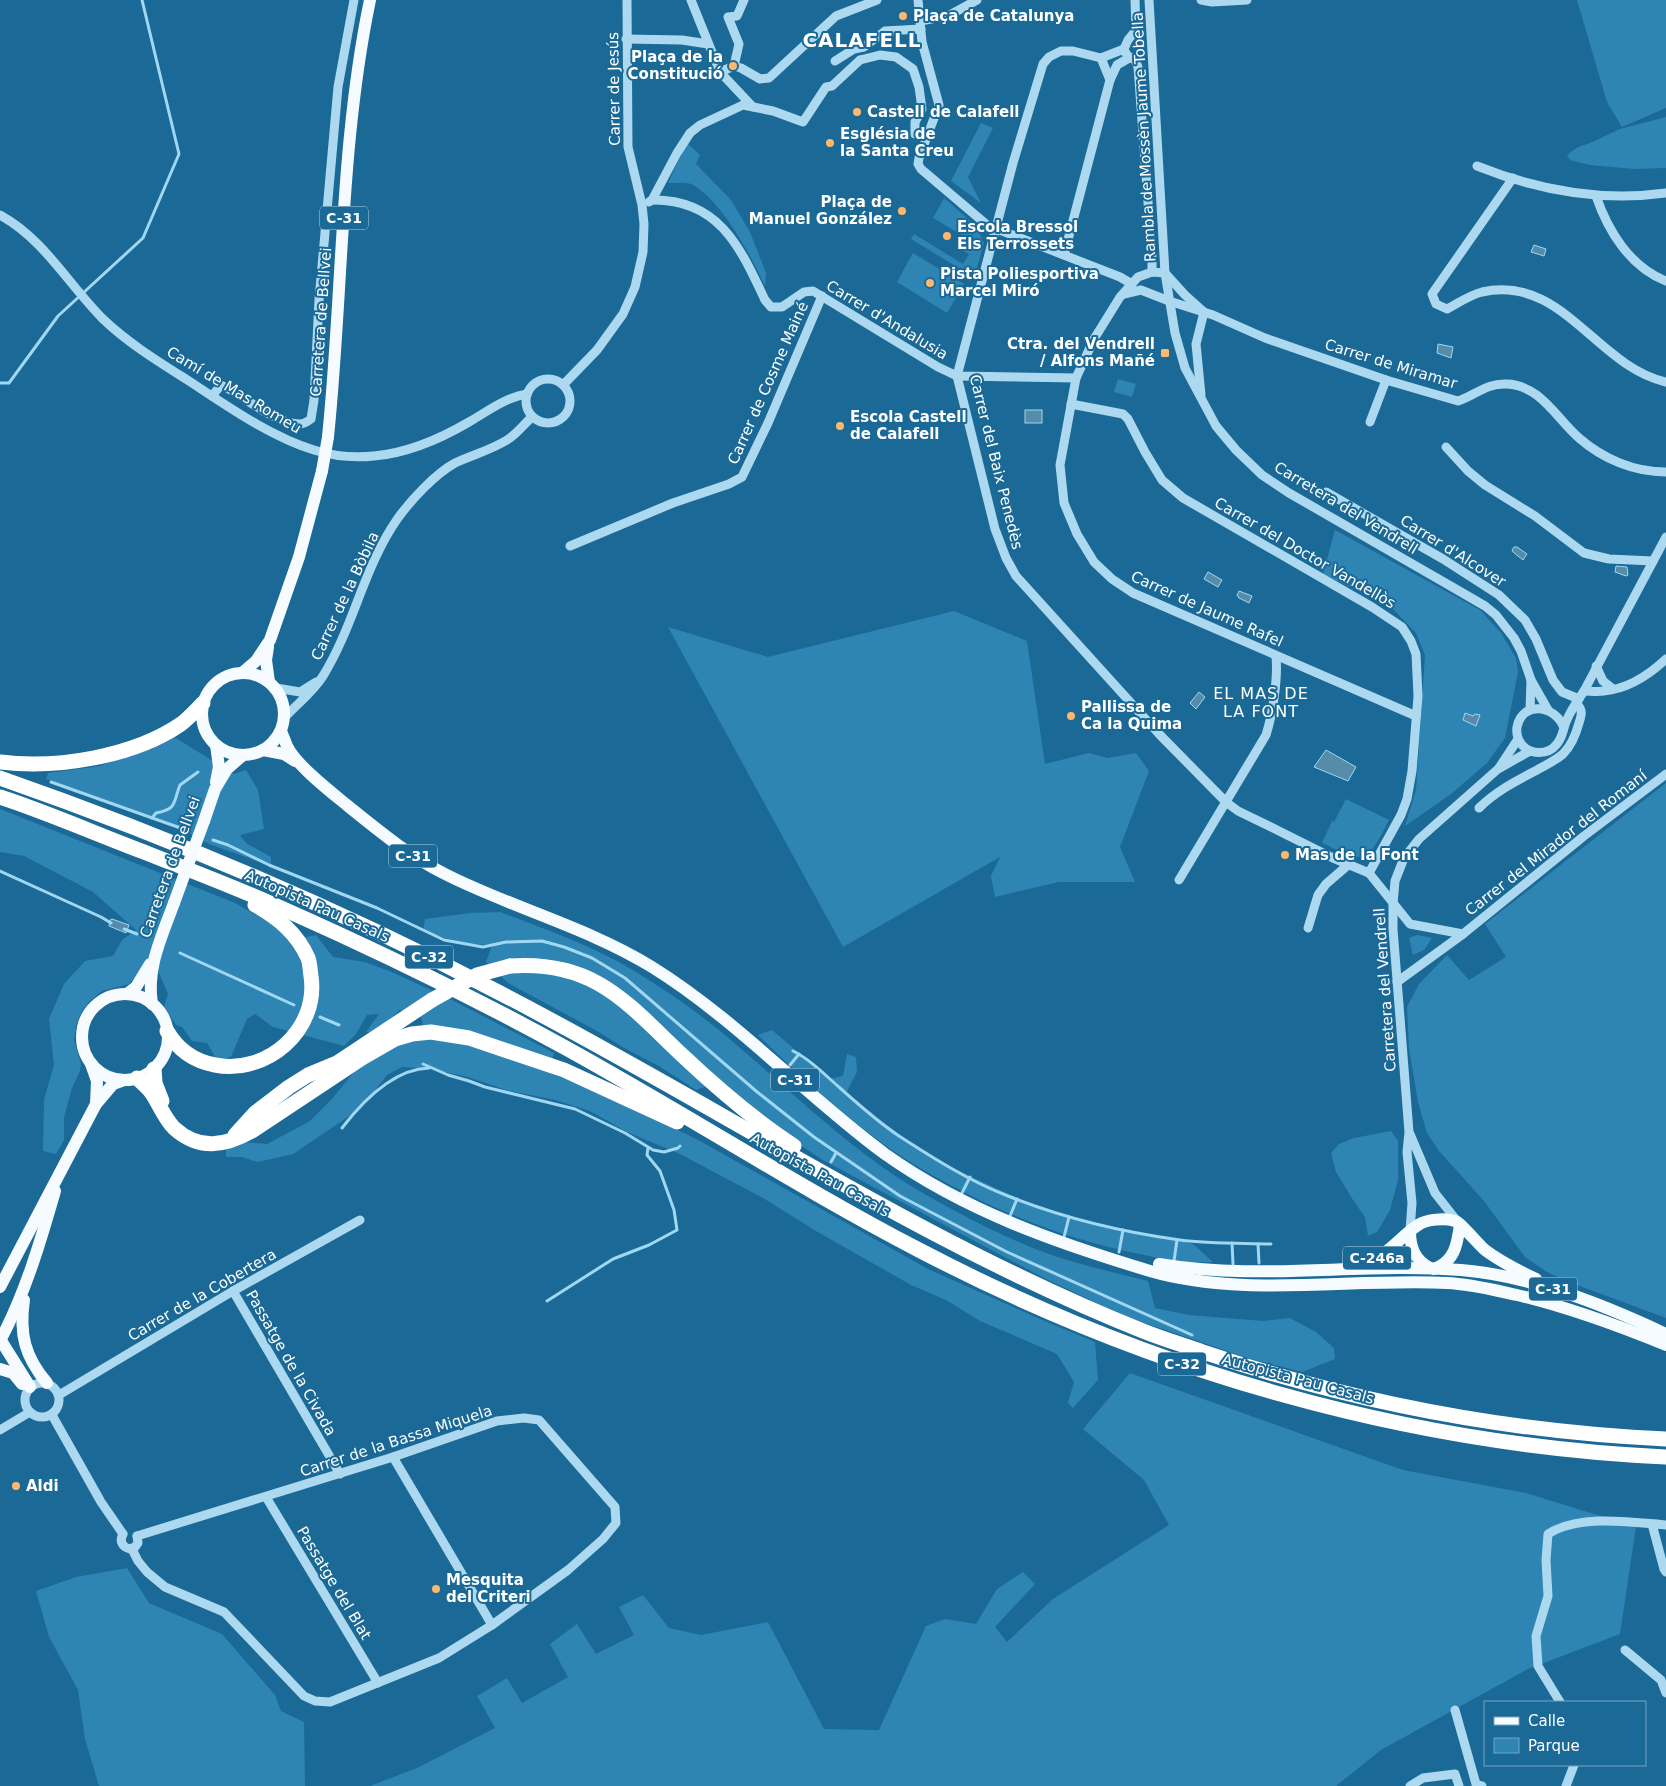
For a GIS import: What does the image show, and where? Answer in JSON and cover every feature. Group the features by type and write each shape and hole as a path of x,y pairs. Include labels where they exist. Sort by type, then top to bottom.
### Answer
{"highway":[{"path":"0,762 45,764 79,761 110,754 135,746 181,724 204,703"},
{"name":"Autopista Pau Casals","path":"0,778 174,842 398,942 566,1028 922,1227 1060,1295 1144,1332 1235,1363 1306,1384 1383,1402 1522,1426 1666,1439"},
{"name":"Autopista Pau Casals","path":"0,797 232,887 322,926 474,999 652,1096 738,1149 862,1220 996,1288 1081,1326 1153,1354 1241,1384 1380,1420 1473,1437 1552,1448 1622,1455 1666,1456"},
{"path":"168,1031 173,1042 182,1051 195,1059 220,1066 244,1065 266,1059 288,1043 298,1031 305,1017 312,994 309,959 295,935 279,920 244,899 232,887"},
{"path":"154,1069 158,1092 177,1124 200,1138 222,1139 237,1134 255,1113 289,1087 308,1075 337,1063 432,1000 477,975 510,966 545,966 567,970 606,987 638,1012 720,1089 785,1140 815,1160 836,1180"},
{"path":"131,1079 151,1093 174,1128 186,1137 197,1142 222,1144 236,1140 252,1131 362,1058 395,1039 422,1033 446,1034 469,1038 564,1070 738,1149"}],"main road":[{"name":"Carretera de Bellvei","path":"272,685 266,660 270,640 300,556 322,471 328,437 335,370 346,172 352,111 370,0"},
{"name":"Carretera de Bellvei","path":"242,673 256,662 270,640"},
{"path":"242,673 257,675 272,685 283,702 285,717 281,731 273,742 263,750"},
{"name":"C-31","path":"204,703 207,695 218,681 225,677 242,673"},
{"path":"204,703 203,721 210,738 216,745 228,752 243,755"},
{"name":"C-31","path":"281,731 288,748 304,766 380,832 418,859 496,898 604,942 642,962 677,984 733,1025 825,1106 866,1139 919,1176 956,1198 1018,1227 1055,1241 1154,1272 1191,1279 1252,1284 1451,1283 1499,1291 1539,1300 1609,1322 1666,1345"},
{"name":"Carretera de Bellvei","path":"215,790 218,767 216,745"},
{"name":"C-31","path":"243,755 263,750 284,754 304,766"},
{"name":"Carretera de Bellvei","path":"152,1004 149,989 155,956 215,790 226,769 243,755"},
{"name":"Carretera de Bellvei","path":"126,994 136,987 155,956"},
{"path":"0,1287 42,1203 60,1174 96,1104 113,1084 154,1069 162,1058 167,1046 168,1031 163,1018 152,1004 141,997 126,994 106,998 92,1010 82,1030 83,1048 97,1080 96,1104"},
{"path":"91,1064 105,1075 131,1079"},
{"path":"28,1390 0,1340 26,1284 60,1174"},
{"path":"1324,1284 1342,1277 1369,1274 1424,1274 1433,1269 1444,1265 1452,1255 1458,1241 1459,1223 1442,1220 1426,1220 1410,1231 1412,1249 1418,1261 1433,1269 1441,1275 1493,1282 1539,1300"},
{"name":"C-246a","path":"1459,1223 1484,1249 1506,1265 1540,1280 1578,1292 1629,1312 1666,1329"},
{"name":"C-246a","path":"1337,1269 1370,1262 1387,1252 1410,1231"},
{"name":"C-31","path":"1098,1253 1176,1267 1207,1270 1242,1271 1404,1267 1487,1273 1542,1286 1577,1297 1666,1334"},
{"path":"0,1298 13,1272 17,1254"},
{"path":"26,1284 22,1312 23,1332 27,1351 35,1368 47,1383"},
{"path":"0,1369 13,1372 28,1390"}],"street":[{"path":"212,396 221,385 266,412 288,422 303,424 311,419 314,400 319,300 338,97 354,0"},
{"name":"Carrer de Jesús","path":"627,0 628,146 642,205"},
{"path":"691,0 720,72 753,107"},
{"path":"734,66 739,44 728,17 737,16 744,0"},
{"path":"720,72 734,66 741,68 760,80 768,78 836,16 854,4 877,0"},
{"path":"918,0 922,42 939,105 921,151 918,164 920,169 995,230 1064,254 1120,277 1133,288 1204,312"},
{"path":"835,61 854,49 864,47 885,32 921,25 948,16 977,0"},
{"name":"Rambla de Mossèn Jaume Tobella","path":"1135,0 1136,30 1124,48 1138,67 1152,272"},
{"name":"Rambla de Mossèn Jaume Tobella","path":"1149,0 1165,273"},
{"path":"1201,0 1212,2 1247,0"},
{"path":"626,39 682,40 708,44"},
{"path":"1110,80 1100,58 1124,48"},
{"path":"854,49 860,60"},
{"name":"Carrer del Baix Penedès","path":"1100,58 1073,51 1061,51 1049,57 1043,64 1033,92 957,376 995,529 1006,558 1016,576 1160,735 1226,802 1238,811 1348,865 1369,873"},
{"path":"563,385 597,350 623,314 640,270 644,224 642,205 652,200 677,153 690,133 700,125 743,105 773,111 801,122 805,120 826,88 832,86 860,60 880,55 896,57 913,69 919,87 922,109 915,122 915,134 927,135"},
{"path":"1064,254 1110,80 1118,65 1132,59 1153,59"},
{"path":"1477,166 1553,190 1596,196 1666,193"},
{"path":"1513,178 1432,294 1436,304 1447,308 1481,292 1506,290 1535,295 1553,305 1624,363 1648,376 1666,382"},
{"path":"1596,196 1601,212 1619,244 1644,267 1666,280"},
{"name":"Carrer d'Andalusia","path":"652,200 663,200 703,211 720,224 738,246 765,300 771,307 782,307 804,292 813,291 938,367 957,376 1076,378"},
{"name":"Camí de Mas Romeu","path":"0,215 14,222 37,241 104,319 142,350 212,396 290,441 315,450 334,455 373,456 397,453 419,447 453,431 513,396 527,394"},
{"path":"1133,288 1138,277 1152,272 1165,273 1204,312"},
{"name":"Carretera del Vendrell","path":"1165,273 1174,333 1185,368 1216,426 1236,450 1262,474 1289,493 1485,606 1496,615 1518,644 1531,680 1550,711"},
{"name":"Carrer de Jaume Rafel","path":"1133,288 1124,294 1105,320 1076,378 1060,465 1064,503 1077,534 1094,562 1112,579 1133,593 1416,716"},
{"name":"Carrer de Cosme Mainé","path":"570,546 673,504 729,484 742,477 768,423 822,296"},
{"path":"1203,403 1196,344 1204,312"},
{"name":"Carrer de Miramar","path":"1204,312 1264,338 1386,380 1458,401 1488,386 1508,384 1526,388 1541,398 1578,437 1596,451 1625,466 1666,472"},
{"path":"550,378 563,385 569,394 570,401 568,411 562,417 554,422 547,423 532,416 526,407 527,394 533,384 550,378"},
{"path":"1370,422 1386,380"},
{"name":"Carrer del Doctor Vandellòs","path":"1071,404 1123,414 1128,419 1162,480 1183,498 1372,607 1402,627 1411,641 1416,654 1418,696 1412,771 1407,799 1401,815 1369,873"},
{"name":"Carrer de la Bòbila","path":"285,717 311,692 322,677 342,639 374,560 399,517 441,472 454,464 507,440 532,416"},
{"path":"1446,447 1468,471 1485,485 1534,516 1584,552 1609,559 1653,561"},
{"name":"Carrer d'Alcover","path":"1326,492 1443,559 1499,594 1525,620 1536,639 1552,680 1562,692 1572,697 1579,697"},
{"path":"1564,728 1561,720 1550,711 1542,708 1530,710 1520,719 1517,732 1518,739 1530,751 1544,753 1556,746 1563,735 1564,728 1579,697 1666,537"},
{"path":"1179,880 1242,772 1266,735 1272,709 1277,667 1276,656"},
{"path":"1550,711 1579,697 1628,685 1644,677 1666,659"},
{"path":"1596,666 1603,680 1613,689"},
{"path":"272,685 291,692 300,692 310,687 322,677"},
{"name":"Carretera del Vendrell","path":"1530,710 1531,680"},
{"path":"1479,808 1488,798 1553,761 1563,753 1570,744 1582,714 1579,697"},
{"name":"Carretera del Vendrell","path":"1498,769 1518,739"},
{"name":"Carretera del Vendrell","path":"1410,1231 1412,1204 1407,1152 1409,1132 1397,982 1393,904 1395,881 1404,858 1419,839 1498,769 1530,751"},
{"name":"Carrer del Mirador del Romaní","path":"1397,982 1463,934 1584,836 1666,774"},
{"path":"1308,928 1318,895 1326,884 1348,865"},
{"path":"1369,873 1410,924 1463,934"},
{"name":"Carretera del Vendrell","path":"1409,1132 1435,1192 1459,1223"},
{"name":"Carrer de la Cobertera","path":"59,1395 233,1291 360,1220"},
{"name":"Passatge de la Civada","path":"233,1291 340,1474"},
{"path":"47,1383 59,1395 58,1407 52,1415 41,1417 30,1412 26,1405 28,1390 35,1384 47,1383"},
{"path":"0,1430 30,1412"},
{"path":"52,1415 101,1502 123,1534"},
{"name":"Carrer de la Bassa Miquela","path":"132,1548 138,1561 147,1572 165,1587 224,1612 304,1696 315,1701 330,1702 439,1658 492,1625 568,1570 603,1539 616,1523 616,1507 539,1420 524,1418 497,1421 340,1474 137,1536"},
{"path":"393,1457 492,1625"},
{"name":"Passatge del Blat","path":"266,1497 378,1683"},
{"path":"1559,1701 1538,1666 1536,1636 1548,1596 1546,1560 1548,1534 1556,1529 1600,1521 1666,1525"},
{"path":"1652,1524 1666,1572"},
{"path":"130,1532 137,1536 138,1544 128,1549 123,1546 121,1540 123,1534 130,1532"},
{"path":"1625,1650 1662,1680 1666,1693"},
{"path":"1455,1710 1476,1784 1482,1786"},
{"path":"1566,1786 1574,1766"},
{"path":"1410,1786 1423,1778 1455,1774 1459,1786"}],"green space":[{"path":"1577,0 1666,0 1666,108 1622,127 1607,102"},
{"path":"1666,117 1666,168 1634,169 1590,165 1570,160 1567,155 1578,147 1620,129"},
{"path":"981,123 993,128 968,177 981,203 951,181"},
{"path":"688,144 700,155 696,164 731,200 750,232 766,273 765,286 734,229 713,202 702,191 691,184 668,183"},
{"path":"944,198 976,226 984,243 975,275 967,273 911,239 914,234 963,264 969,254 958,248 965,237 933,218"},
{"name":"Pista Poliesportiva Marcel Miró","path":"913,253 964,284 947,313 897,282"},
{"path":"1118,379 1136,384 1132,397 1114,392"},
{"path":"1335,530 1480,610 1501,633 1516,658 1518,672 1505,738 1487,763 1451,794 1405,826 1416,790 1425,655 1416,633 1391,607 1323,574"},
{"path":"954,611 1027,641 1045,764 1089,753 1108,758 1136,753 1149,771 1120,847 1135,882 1059,882 995,897 991,876 1000,857 843,947 668,627 768,657"},
{"path":"174,737 234,774 246,770 258,790 264,829 240,835 246,843 271,857 271,866 209,844 180,828 46,779 48,773 100,766"},
{"path":"1666,783 1666,1318 1569,1282 1547,1272 1525,1257 1484,1201 1439,1151 1427,1133 1418,1102 1409,1049 1407,1007 1419,984 1447,955 1469,980 1506,957 1485,924"},
{"path":"1346,799 1389,820 1375,846 1369,853 1363,856 1348,855 1322,843 1332,821 1334,822"},
{"path":"0,809 235,903 279,928 290,940 316,935 333,957 365,962 394,973 452,1000 554,1053 549,1072 654,1118 700,1141 928,1269 1095,1342 1098,1380 1073,1408 1068,1403 1074,1382 1057,1354 980,1321 946,1300 911,1285 816,1231 763,1198 678,1153 627,1132 590,1111 555,1100 506,1090 468,1077 430,1069 402,1067 387,1075 373,1093 348,1117 293,1154 258,1162 242,1157 226,1157 226,1149 243,1142 267,1144 310,1121 331,1100 359,1066 424,1028 421,1017 400,1010 375,1033 366,1032 379,1014 367,1015 356,1034 344,1046 273,1027 255,1014 247,1019 231,1057 217,1060 207,1043 192,1041 182,1027 176,1025 164,1007 168,994 159,973 139,973 129,984 102,991 82,1011 76,1026 74,1040 81,1064 64,1117 64,1140 56,1154 43,1151 44,1100 54,1065 49,1019 64,984 85,961 113,956 122,940 136,930 93,892 24,856 0,852"},
{"path":"500,912 590,948 619,962 658,986 719,1030 839,1134 889,1172 957,1212 1042,1252 1087,1266 1148,1281 1155,1308 1189,1315 1263,1321 1290,1318 1316,1332 1334,1348 1335,1359 1302,1372 1251,1359 1124,1316 1042,1277 821,1159 793,1140 719,1082 696,1090 659,1066 508,983 486,962 492,945 457,941 423,931 425,919 470,913"},
{"path":"1417,935 1432,938 1424,950 1413,955 1409,938"},
{"path":"772,1030 830,1079 843,1076 847,1054 856,1057 857,1072 846,1093 864,1109 931,1157 1022,1200 1085,1221 1193,1244 1213,1262 1166,1260 1080,1239 1023,1219 941,1180 915,1165 873,1136 794,1070 758,1035"},
{"path":"1391,1131 1398,1141 1398,1180 1390,1210 1377,1232 1368,1236 1365,1217 1336,1172 1331,1153 1339,1144 1354,1138"},
{"path":"1130,1373 1403,1470 1526,1493 1636,1527 1620,1634 1528,1669 1381,1750 1336,1786 370,1786 417,1768 495,1728 477,1696 507,1678 522,1703 568,1677 550,1644 577,1624 596,1654 634,1635 619,1607 643,1595 669,1628 701,1635 768,1622 824,1729 879,1730 926,1626 945,1619 976,1624 997,1589 1023,1572 1035,1584 995,1627 1007,1642 1053,1599 1169,1525 1144,1480 1083,1429"},
{"path":"127,1568 149,1603 222,1634 275,1695 281,1711 304,1722 305,1786 99,1786 85,1739 78,1690 49,1637 36,1591 76,1577"}],"shaded area":[{"path":"1534,245 1546,249 1544,256 1531,252"},
{"path":"1438,344 1453,347 1451,358 1437,353"},
{"path":"1025,410 1042,410 1042,423 1025,423"},
{"path":"1514,547 1527,554 1523,560 1513,552"},
{"path":"1616,566 1627,567 1628,575 1615,572"},
{"path":"1208,572 1222,580 1218,587 1204,579"},
{"path":"1239,591 1252,596 1249,603 1239,598 1237,595"},
{"path":"1199,692 1205,697 1196,709 1190,703"},
{"path":"1465,713 1473,716 1475,714 1480,715 1476,726 1463,720"},
{"path":"1326,750 1356,767 1348,781 1314,767"},
{"path":"112,919 129,925 126,933 109,926"}],"waterway":[{"path":"0,383 9,383 58,316 143,238 179,154 142,0"},
{"path":"152,818 156,813 171,807 174,804 180,785 198,772"},
{"path":"51,782 186,830"},
{"path":"213,840 228,845 269,865 377,908 444,940 483,947 506,942 542,941 592,958 625,978 756,1091 814,1137 900,1196 1007,1252 1192,1335"},
{"path":"0,871 111,923"},
{"path":"124,929 137,934"},
{"path":"180,953 294,1005"},
{"path":"320,1017 339,1025"},
{"path":"793,1051 812,1063 869,1113 899,1136 966,1177 1008,1196 1071,1217 1136,1233 1214,1243 1271,1244"},
{"path":"790,1065 799,1054"},
{"path":"423,1064 448,1075 485,1087 575,1109 625,1133 653,1150 664,1152 680,1146"},
{"path":"342,1128 369,1098 391,1081 403,1074 429,1068"},
{"path":"547,1301 613,1259 649,1245 677,1230 674,1210 660,1171 647,1155 648,1148"},
{"path":"831,1162 836,1153"},
{"path":"962,1193 970,1177"},
{"path":"1010,1216 1017,1199"},
{"path":"1064,1237 1069,1217"},
{"path":"1119,1252 1123,1230"},
{"path":"1174,1261 1177,1240"},
{"path":"1232,1243 1233,1264"},
{"path":"1258,1244 1259,1263"}],"place":[{"name":"Plaça de Catalunya","path":"903,16"},
{"name":"Plaça de la Constitució","path":"733,66"},
{"name":"Castell de Calafell","path":"857,112"},
{"name":"Església de la Santa Creu","path":"830,143"},
{"name":"Plaça de Manuel González","path":"902,211"},
{"name":"Escola Bressol Els Terrossets","path":"947,236"},
{"name":"Pista Poliesportiva Marcel Miró","path":"930,283"},
{"name":"Ctra. del Vendrell / Alfons Mañé","path":"1165,353"},
{"name":"Escola Castell de Calafell","path":"840,426"},
{"name":"Pallissa de Ca la Quima","path":"1071,716"},
{"name":"Mas de la Font","path":"1285,855"},
{"name":"Aldi","path":"16,1486"},
{"name":"Mesquita del Criteri","path":"436,1589"}],"district":[{"name":"CALAFELL","path":"862,40"},
{"name":"EL MAS DE LA FONT","path":"1261,702"}]}
